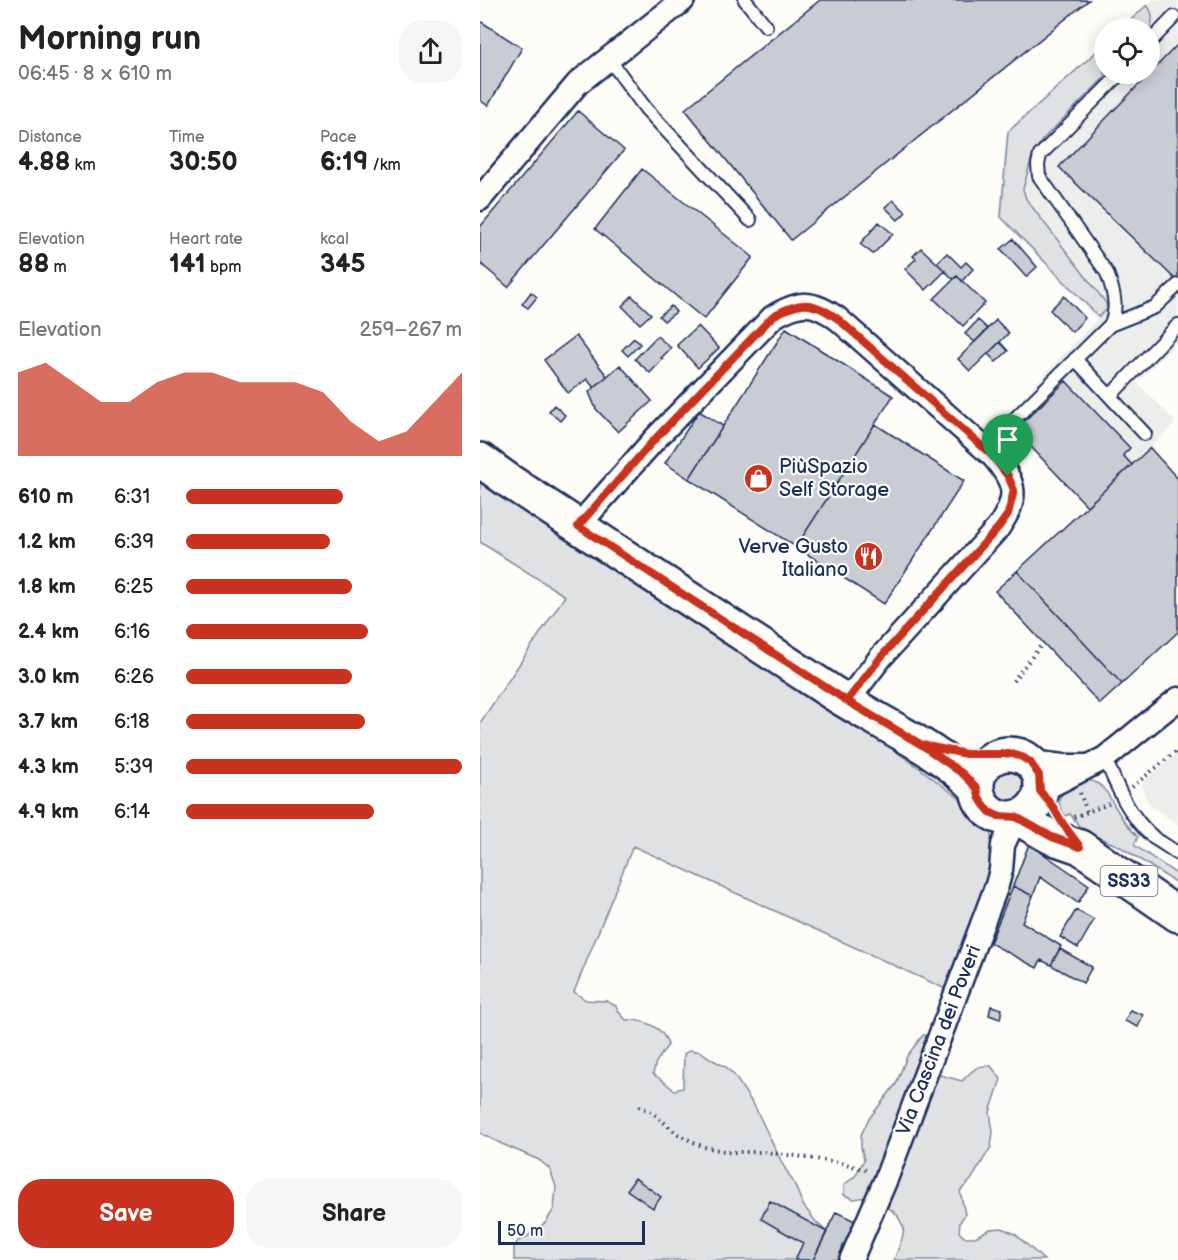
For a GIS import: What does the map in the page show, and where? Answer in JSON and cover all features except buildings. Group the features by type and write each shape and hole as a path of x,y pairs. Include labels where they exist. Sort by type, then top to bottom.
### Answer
{"main road":[{"path":"480,460 847,701 922,745 963,774 977,788"},
{"path":"922,745 1024,769"},
{"path":"992,759 1024,769 1080,847 1052,837 1016,817 998,816 990,812 979,797 977,788 980,772 986,764 992,759"},
{"path":"1016,817 1032,808 1037,800 1024,769"},
{"name":"SS33","path":"1080,847 1178,915"}],"street":[{"path":"480,199 578,83 683,0"},
{"path":"578,526 654,440 773,316 788,308 804,304 823,308 985,448 1003,467 1014,490 1008,514 998,528 869,667 847,701"},
{"path":"1024,769 1082,766 1097,761 1116,750 1178,699"},
{"path":"1024,769 1097,761"},
{"name":"Via Cascina dei Poveri","path":"851,1260 886,1179 997,885 1003,845 1016,817"}],"lane":[{"path":"745,0 766,26"},
{"path":"1160,32 1174,17"},
{"path":"609,59 646,109 750,220"},
{"path":"985,448 1110,325 1114,317 1112,288 1107,273 1039,177 1038,165 1040,155 1110,84"},
{"path":"1110,325 1155,307 1178,285"},
{"path":"1110,396 1178,325"},
{"path":"1076,359 1145,434"},
{"path":"1097,761 1131,812 1154,837 1178,854"}],"path":[{"path":"1012,681 1043,643"},
{"path":"639,1106 663,1120 677,1134 704,1147 729,1152 764,1152 846,1164 868,1170 886,1179"}],"shaded area":[{"path":"1153,0 1178,0 1178,341 1137,382 1175,421 1174,425 1087,506 1002,419 1097,319 999,217 1006,131 1094,53 1094,84 1160,84 1160,18 1132,18"},
{"path":"1147,5 1152,18 1133,18"},
{"path":"1094,54 1094,84 1098,84 1043,139 1032,156 1023,189 1026,199 1106,303 1107,309 1099,317 1001,217 1008,132"},
{"path":"480,471 745,646 918,767 972,808 990,831 994,851 990,873 950,991 633,846 574,992 586,1000 606,1001 616,1006 626,1020 652,1025 662,1033 668,1045 656,1062 653,1074 674,1090 683,1088 684,1054 690,1050 701,1052 726,1067 734,1075 755,1107 803,1205 827,1232 813,1260 514,1260 514,1247 518,1241 546,1222 554,1209 556,1187 550,1169 539,1160 480,1133 480,723 565,596 480,542"},
{"path":"1178,753 1178,825 1148,802 1142,785"},
{"path":"1009,769 1020,774 1025,785 1020,796 1009,801 998,796 993,785 998,774"},
{"path":"1084,780 1096,783 1105,790 1129,828 1138,837 1134,845 1178,875 1178,884 1119,846 1083,831 1070,814 1065,816 1059,803 1062,793"},
{"path":"923,1035 934,1035 923,1068 962,1081 978,1067 991,1066 1001,1079 990,1112 993,1132 991,1147 971,1180 960,1191 965,1214 960,1222 959,1232 964,1237 975,1237 990,1229 1002,1228 1015,1234 1044,1260 894,1260 904,1228 897,1215 883,1203 866,1197 854,1199 844,1195 844,1185 855,1176 864,1160 861,1135 868,1120 896,1084 907,1056"}],"place":[{"name":"PiùSpazio Self Storage","path":"758,478"},
{"name":"Verve Gusto Italiano","path":"869,557"}],"route":[{"path":"1008,476 993,456 838,319 823,308 804,304 788,308 773,316 654,440 578,526 847,701 922,745 966,754 1012,754 1030,762 1039,775 1040,791 1080,847 1058,840 1016,817 1008,818 990,812 979,797 977,788 963,774 922,745 847,701 881,657 998,528 1008,514 1014,490 1008,476"}]}
